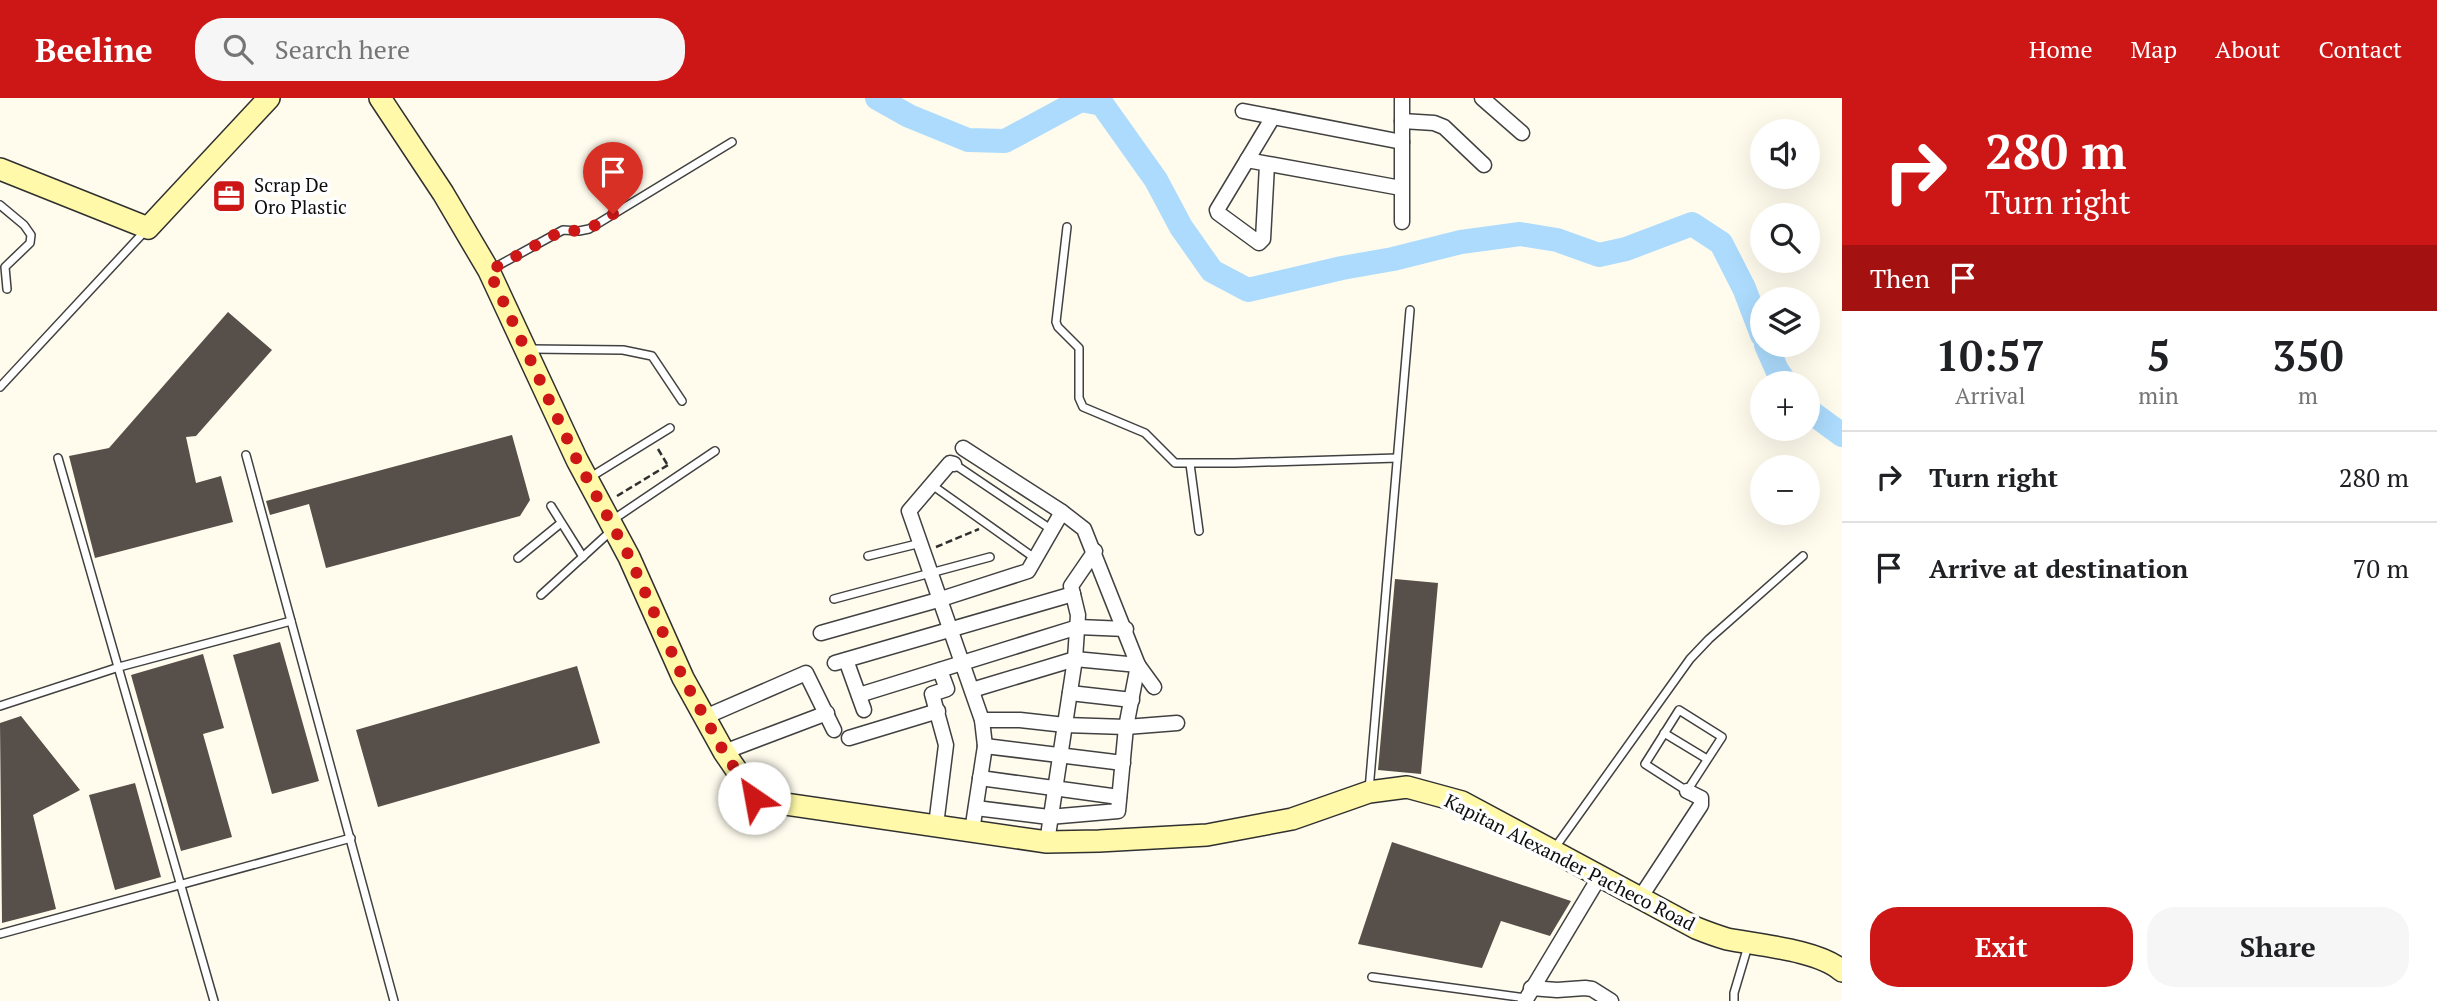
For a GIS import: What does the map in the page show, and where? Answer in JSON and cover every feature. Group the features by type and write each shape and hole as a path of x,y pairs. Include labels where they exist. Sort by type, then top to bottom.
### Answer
{"street":[{"path":"0,169 148,228 269,98"},
{"name":"Kapitan Alexander Pacheco Road","path":"380,98 443,193 489,271 577,460 629,556 683,678 724,752 757,800 1047,842 1207,835 1292,819 1369,792 1407,787 1462,802 1696,928 1726,938 1802,954 1842,971"},
{"path":"1402,98 1402,222"},
{"path":"1482,98 1521,133"},
{"path":"1243,111 1402,142"},
{"path":"1268,165 1263,239 1259,243 1217,210 1273,117"},
{"path":"1402,121 1434,123 1444,127 1484,165"},
{"path":"1247,160 1401,188"},
{"path":"963,449 1084,529 1126,629 1138,665 1154,687"},
{"path":"954,464 950,463 909,511 982,720 985,746 972,831"},
{"path":"821,633 1028,572 1062,512"},
{"path":"1047,842 1075,659 1078,627 1072,586 1095,551"},
{"path":"864,710 841,662 1073,594"},
{"path":"859,695 1078,627 1126,629"},
{"path":"972,690 1075,659 1138,665"},
{"path":"976,808 1049,817 1118,811 1126,727 1138,665"},
{"path":"936,825 946,745 932,694 947,689 940,670"},
{"path":"705,717 810,672 834,730"},
{"path":"1070,693 1132,700"},
{"path":"849,737 938,711"},
{"path":"724,752 827,713"},
{"path":"982,720 1126,727 1177,723"},
{"path":"985,746 1122,763"},
{"path":"980,778 1119,797"},
{"path":"1640,898 1701,805 1700,798 1687,791"},
{"path":"1528,996 1600,876"},
{"path":"1528,996 1585,988 1592,989 1611,1001"}],"lane":[{"path":"489,271 563,230 589,229 732,142"},
{"path":"0,205 31,234 30,243 5,267 7,289"},
{"path":"1067,227 1056,322 1080,348 1080,403 1083,407 1144,433 1175,463 1397,458"},
{"path":"0,387 148,228"},
{"path":"1369,792 1410,310"},
{"path":"526,348 623,350 652,356 682,401"},
{"path":"588,479 670,428"},
{"path":"541,595 583,557 609,518 715,451"},
{"path":"246,454 394,1001"},
{"path":"58,458 214,1001"},
{"path":"954,464 1053,530"},
{"path":"1190,464 1199,531"},
{"path":"932,485 1036,559"},
{"path":"551,506 583,557"},
{"path":"518,558 561,523"},
{"path":"868,556 922,548"},
{"path":"1553,850 1690,659 1803,556"},
{"path":"834,599 990,557"},
{"path":"0,706 119,667 291,621"},
{"path":"1681,710 1722,735 1687,791 1645,765 1664,733 1681,710"},
{"path":"1664,733 1707,759"},
{"path":"0,934 351,838"},
{"path":"1734,1001 1750,942"},
{"path":"1372,976 1528,996"}],"path":[{"path":"652,440 677,476"},
{"path":"609,518 668,465"},
{"path":"922,548 988,525"}],"building":[{"path":"228,312 272,350 196,436 186,437 196,483 221,476 233,522 95,558 69,456 109,448"},
{"path":"512,435 530,500 520,516 326,568 309,504 270,515 266,501"},
{"path":"1395,579 1438,583 1421,774 1378,770"},
{"path":"280,642 319,781 272,794 233,655"},
{"path":"203,654 224,728 203,734 232,837 181,851 131,675"},
{"path":"577,666 600,743 378,807 356,730"},
{"path":"21,716 80,790 33,815 56,909 2,923 0,723"},
{"path":"135,783 161,877 115,890 89,795"},
{"path":"1392,842 1571,901 1550,936 1501,921 1482,968 1358,944"}],"waterway":[{"path":"877,98 909,116 968,140 1005,141 1081,100 1102,104 1156,180 1181,227 1212,271 1248,290 1461,242 1520,234 1557,240 1599,255 1626,249 1692,224 1721,243 1750,304"},
{"path":"1771,357 1778,371"},
{"path":"1820,419 1842,435"}],"place":[{"name":"Scrap De Oro Plastic","path":"229,196"}],"route":[{"path":"613,214 589,229 563,230 489,271 577,460 629,556 683,678 724,752 754,798"}]}
